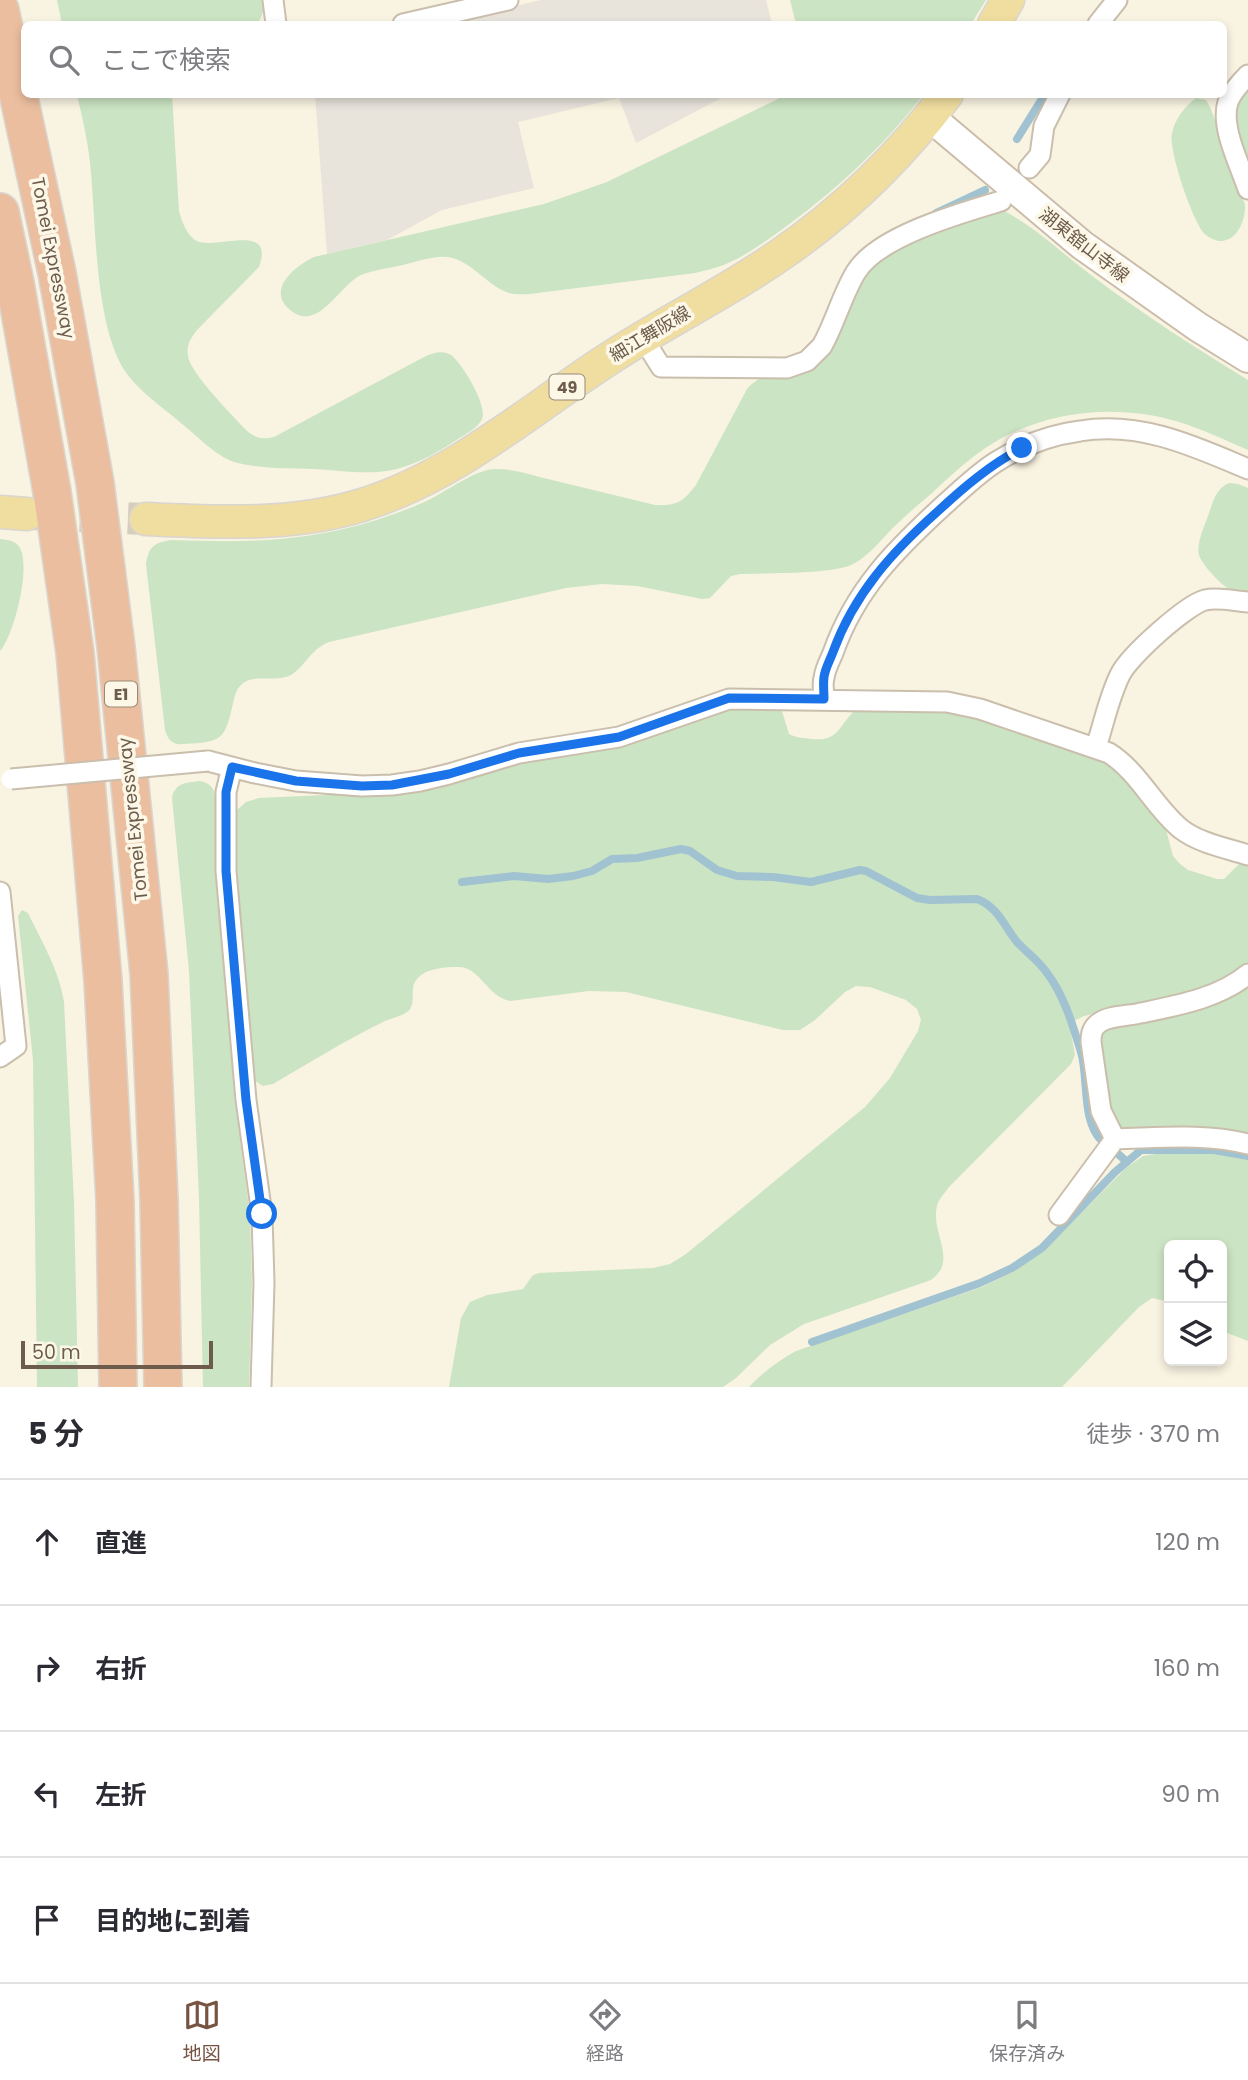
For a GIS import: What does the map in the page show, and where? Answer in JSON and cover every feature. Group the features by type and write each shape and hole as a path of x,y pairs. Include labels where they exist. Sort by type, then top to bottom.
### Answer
{"highway":[{"name":"Tomei Expressway","path":"0,10 60,286 95,483 116,647 149,974 159,1199 163,1387"},
{"name":"E1","path":"0,212 52,492 75,653 103,981 115,1201 118,1387"}],"main road":[{"path":"996,21 1008,0"},
{"name":"細江舞阪線","path":"146,519 222,523 292,520 326,514 393,494 456,464 581,378 743,279 812,231 876,177 939,106"},
{"name":"湖東舘山寺線","path":"939,106 1082,245 1198,327 1248,358"}],"street":[{"path":"273,0 276,21"},
{"path":"416,21 508,0"},
{"path":"1100,21 1117,0"},
{"path":"1248,75 1228,100 1225,116 1248,190"},
{"path":"1029,168 1040,155 1044,126 1058,98"},
{"path":"643,338 661,367 777,369 797,366 815,355 822,346 856,271 870,256 940,220 1001,201"},
{"path":"824,699 824,677 837,640 860,595 875,574 909,537 971,481 1013,453 1051,437 1081,430 1132,430 1172,438 1248,469"},
{"path":"1096,747 1120,673 1143,645 1199,602 1218,599 1248,602"},
{"path":"5,780 208,761 296,781 392,785 449,774 519,753 619,737 729,698 930,701 964,704 1096,747 1118,758 1172,820 1189,835 1248,855"},
{"path":"232,767 226,792 226,871 246,1100 262,1214 264,1283 261,1387"},
{"path":"0,892 16,1046 0,1058"},
{"path":"1115,1139 1101,1111 1091,1042 1092,1031 1099,1022 1223,991 1248,974"},
{"path":"1115,1139 1214,1139 1248,1144"},
{"path":"1059,1215 1115,1139"}],"shaded area":[{"path":"541,0 766,0 771,21 450,21"},
{"path":"315,98 619,98 518,122 534,188 442,210 387,240 327,254"},
{"path":"619,98 721,98 636,143"}],"green space":[{"path":"57,0 263,0 262,16 259,21 61,21"},
{"path":"790,0 986,0 973,21 795,21"},
{"path":"1248,88 1248,167 1235,130 1236,104"},
{"path":"78,98 172,98 179,211 187,231 195,240 204,243 240,240 259,245 262,253 259,267 197,330 188,348 188,356 196,373 247,431 259,438 274,437 426,356 441,352 448,353 456,360 473,385 483,413 480,422 468,433 429,457 397,469 376,472 247,465 223,457 208,446 139,388 116,355 99,277 86,133"},
{"path":"780,98 921,98 874,151 820,201 759,246 721,266 695,273 516,294 500,289 459,260 439,257 361,275 327,306 309,316 299,315 282,300 281,293 287,278 314,257 544,204 607,182"},
{"path":"1196,98 1206,100 1211,109 1245,205 1243,222 1239,229 1229,239 1222,241 1214,240 1201,228 1188,202 1174,154 1173,128 1181,113"},
{"path":"1004,211 1039,234 1132,305 1248,380 1248,450 1196,428 1155,416 1104,412 1053,418 1006,436 977,454 904,518 869,553 851,565 814,572 731,576 710,598 702,599 637,586 602,584 566,588 329,642 322,645 289,676 252,679 242,684 238,688 227,725 220,737 207,742 180,744 174,743 168,737 146,564 151,549 156,544 171,540 285,538 340,530 397,513 431,499 471,476 494,469 523,473 655,505 674,504 696,485 747,389 761,378 788,376 862,276 880,257 943,227 988,213"},
{"path":"1229,483 1248,488 1248,594 1232,591 1223,585 1208,570 1198,550 1214,499 1218,491"},
{"path":"0,539 18,545 23,558 23,570 15,617 0,651"},
{"path":"730,706 781,708 789,734 812,739 833,735 856,709 963,712 1113,764 1165,826 1173,856 1188,870 1224,879 1240,863 1248,864 1248,963 1220,984 1142,1005 1084,1016 1070,1026 1075,1055 1071,1064 949,1187 939,1201 936,1216 943,1264 931,1280 804,1324 770,1345 723,1387 449,1387 461,1318 470,1302 487,1295 523,1289 533,1275 539,1273 653,1268 670,1264 686,1254 865,1107 890,1078 918,1031 921,1020 917,1009 906,1000 870,987 856,986 800,1030 783,1030 626,992 589,991 510,1001 495,994 466,968 445,968 431,970 419,977 413,988 411,1007 404,1014 384,1021 273,1084 263,1086 255,1081 251,1071 234,871 234,822 237,810 246,802 259,798 392,792"},
{"path":"200,781 210,785 215,795 215,872 235,1102 250,1215 252,1283 249,1387 203,1387 199,1198 189,971 172,798 179,786"},
{"path":"22,910 28,913 49,956 64,1002 74,1202 78,1387 37,1387 33,1060 18,916"},
{"path":"1248,984 1248,1134 1215,1129 1127,1129 1116,1124 1112,1118 1099,1034 1104,1029"},
{"path":"1162,1153 1212,1154 1248,1160 1248,1341 1227,1333 1227,1240 1164,1240 1164,1301 1152,1298 1139,1307 1062,1387 749,1387 771,1367 796,1351 982,1287 1014,1271 1044,1250 1126,1168 1143,1156"}],"waterway":[{"path":"1017,139 1043,98"},
{"path":"936,213 985,190"},
{"path":"462,882 514,876 548,879 573,876 592,871 612,859 637,858 681,849 690,851 717,870 737,876 811,882 860,870 917,898 977,899 995,912 1017,942 1044,969 1058,991 1081,1052 1091,1122 1102,1141"},
{"path":"812,1342 980,1283 1012,1268 1042,1248 1115,1172 1141,1150 1213,1150 1248,1156"},
{"path":"1117,1153 1127,1162"}],"tunnel":[{"path":"32,514 146,519"}],"route":[{"path":"262,1214 246,1100 226,871 226,792 232,767 296,781 333,785 392,785 449,774 519,753 619,737 729,698 824,699 824,677 837,640 860,595 875,574 909,537 971,481 1022,448"}]}
